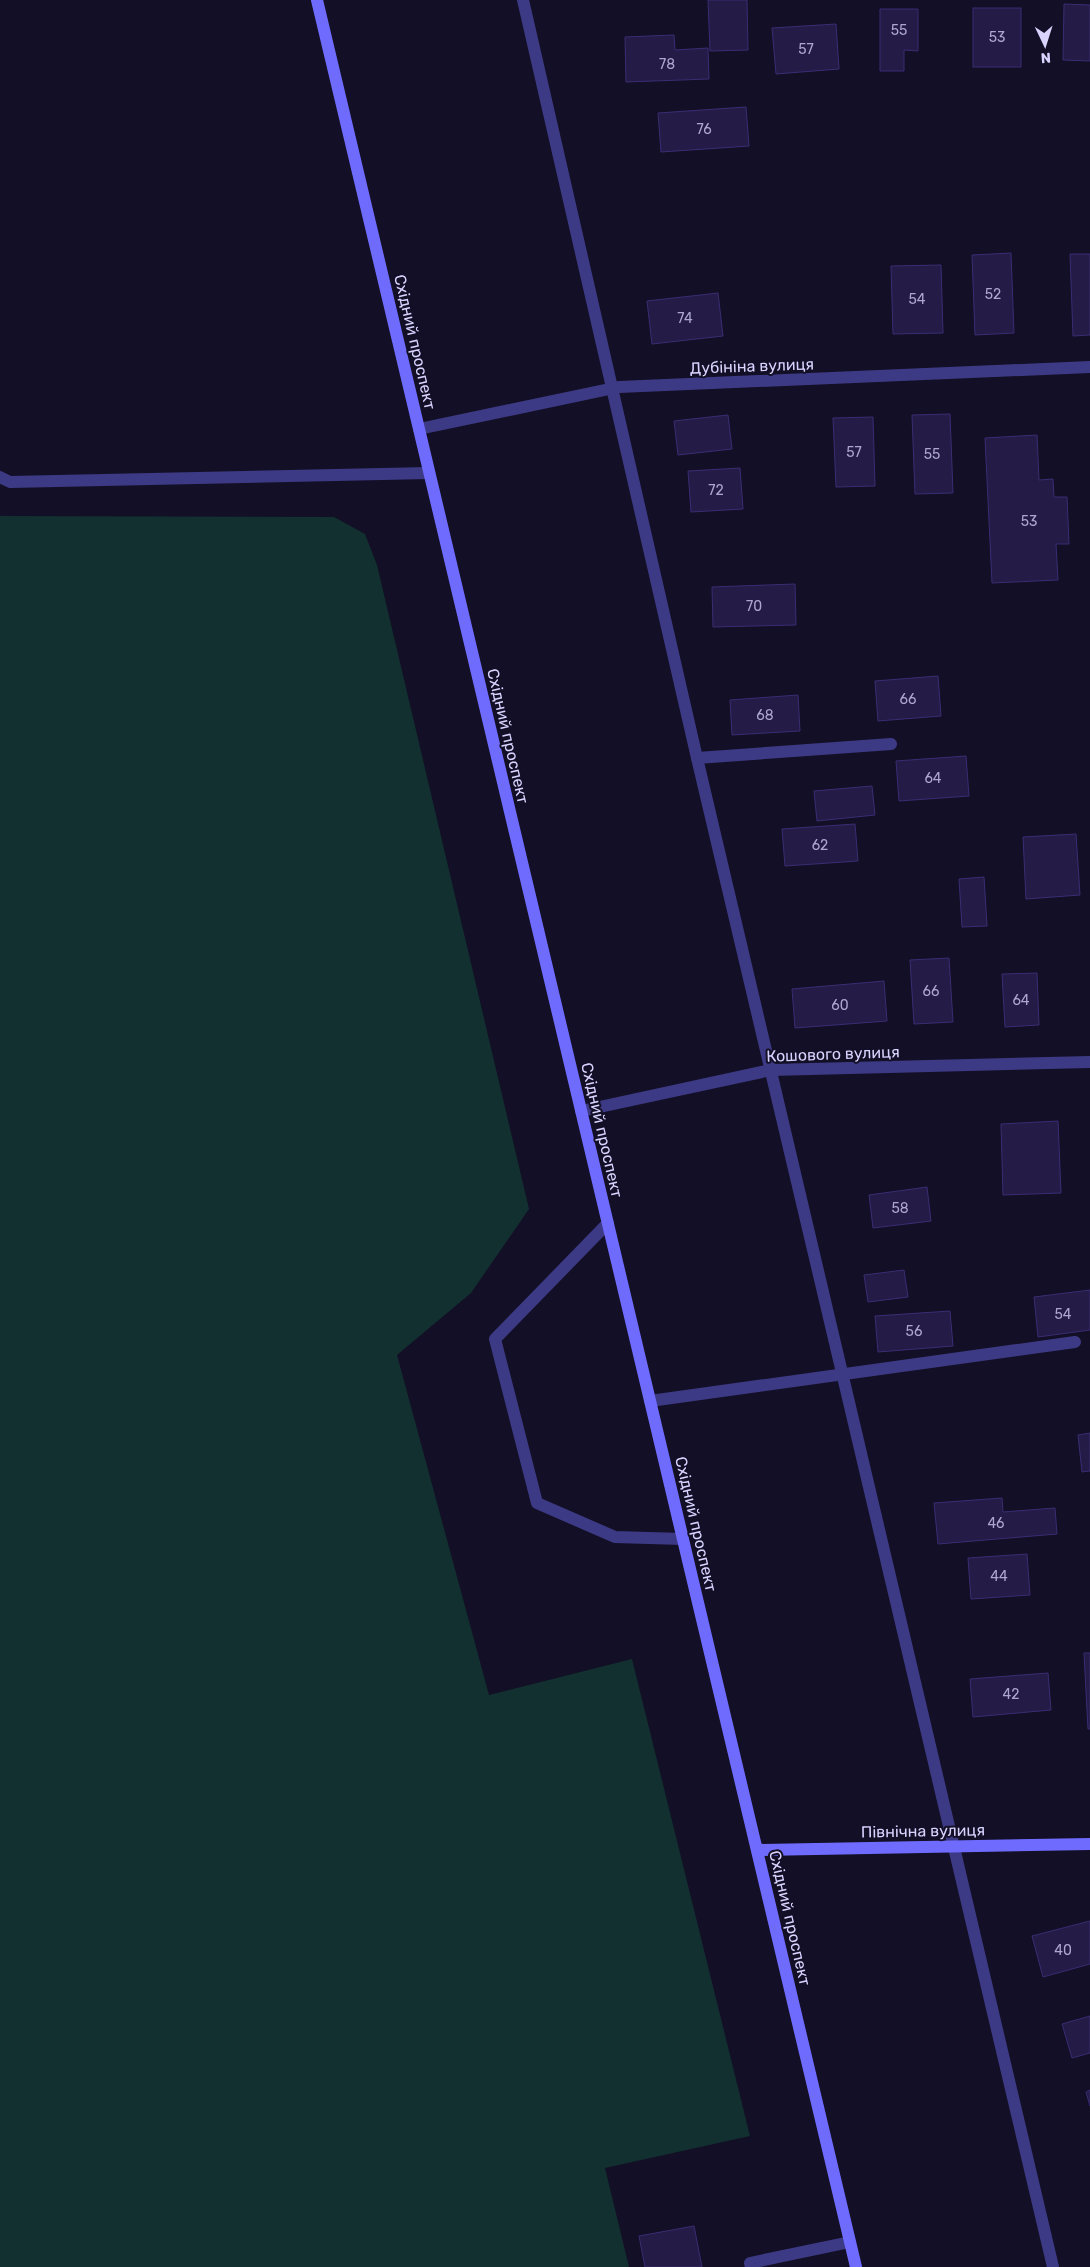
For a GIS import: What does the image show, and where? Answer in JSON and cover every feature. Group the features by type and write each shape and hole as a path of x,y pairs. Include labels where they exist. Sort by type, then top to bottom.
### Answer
{"main road":[{"name":"Східний проспект","path":"317,0 856,2267"},
{"name":"Північна вулиця","path":"757,1850 1090,1844"}],"street":[{"path":"523,0 697,758 1053,2267"},
{"name":"Дубініна вулиця","path":"419,429 611,389 1090,367"},
{"path":"0,477 10,482 429,473"},
{"path":"697,758 891,744"},
{"name":"Кошового вулиця","path":"581,1111 771,1070 1090,1062"},
{"path":"608,1223 495,1339 537,1503 615,1537 683,1539"},
{"path":"650,1400 1075,1342"},
{"path":"751,2267 750,2263 850,2242"}],"green space":[{"path":"0,516 334,517 365,534 377,565 529,1209 471,1293 397,1355 489,1695 632,1659 750,2136 605,2168 629,2267 0,2267"}],"building":[{"path":"708,0 747,0 748,50 710,51"},
{"path":"1064,4 1090,5 1090,61 1063,60"},
{"path":"973,8 1021,8 1021,67 973,67"},
{"path":"880,9 918,9 918,51 904,50 904,71 880,71"},
{"path":"836,24 839,69 776,74 772,28"},
{"path":"674,35 675,50 708,48 709,79 626,82 625,37"},
{"path":"746,107 749,146 661,152 658,113"},
{"path":"1011,253 1014,333 975,335 972,255"},
{"path":"1070,254 1090,254 1090,335 1073,336"},
{"path":"941,265 943,333 893,334 891,266"},
{"path":"718,293 723,336 652,344 647,301"},
{"path":"950,414 953,493 915,494 912,415"},
{"path":"728,415 732,449 678,455 674,421"},
{"path":"873,417 875,486 836,487 833,418"},
{"path":"1037,435 1039,480 1053,479 1054,497 1067,497 1069,544 1056,544 1058,580 992,583 985,438"},
{"path":"740,468 743,509 691,512 688,471"},
{"path":"795,584 796,625 713,627 712,587"},
{"path":"938,676 941,716 878,721 875,681"},
{"path":"798,695 800,731 732,735 730,700"},
{"path":"966,756 969,796 899,801 896,761"},
{"path":"872,786 875,815 817,821 814,791"},
{"path":"855,824 858,861 785,866 782,829"},
{"path":"1076,834 1080,895 1026,899 1023,837"},
{"path":"984,877 987,926 962,927 959,879"},
{"path":"949,958 953,1022 914,1024 910,960"},
{"path":"1037,973 1039,1025 1005,1027 1002,974"},
{"path":"884,981 887,1021 795,1028 792,989"},
{"path":"1058,1121 1061,1193 1003,1195 1001,1124"},
{"path":"927,1187 931,1221 873,1228 869,1195"},
{"path":"904,1270 908,1297 868,1302 864,1275"},
{"path":"1090,1290 1090,1330 1038,1337 1034,1297"},
{"path":"950,1311 953,1346 878,1352 875,1316"},
{"path":"1090,1433 1090,1471 1082,1472 1078,1435"},
{"path":"1002,1498 1003,1512 1055,1508 1057,1534 938,1544 934,1503"},
{"path":"1027,1554 1030,1595 971,1599 968,1558"},
{"path":"1084,1653 1090,1653 1090,1729 1088,1729"},
{"path":"1048,1673 1051,1710 973,1717 970,1679"},
{"path":"1090,1921 1090,1964 1043,1977 1032,1936"},
{"path":"1090,2016 1090,2053 1072,2058 1062,2024"},
{"path":"1090,2090 1090,2106 1086,2092"},
{"path":"694,2226 702,2267 645,2267 639,2236"}]}
